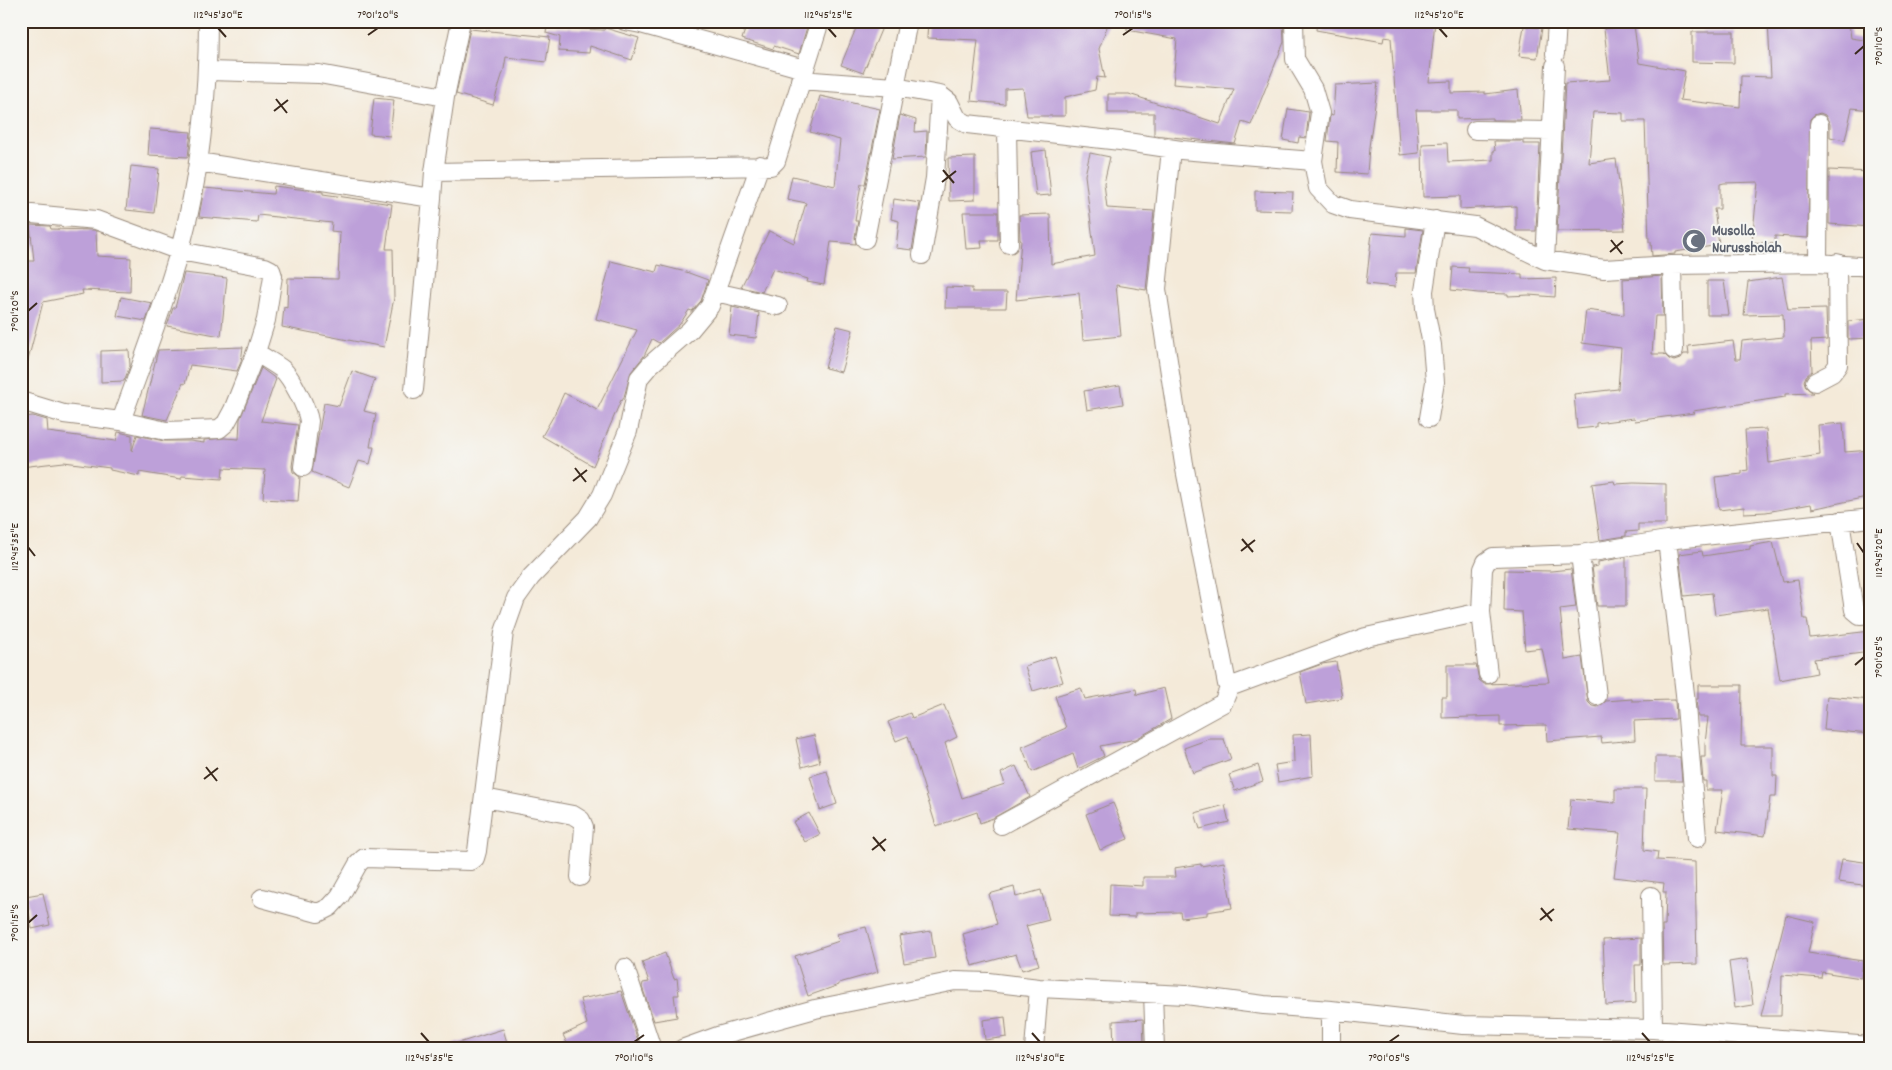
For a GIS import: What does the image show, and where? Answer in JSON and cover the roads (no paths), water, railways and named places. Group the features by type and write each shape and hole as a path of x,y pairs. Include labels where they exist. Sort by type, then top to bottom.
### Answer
{"street":[{"path":"121,421 180,251 198,162 208,71 208,21"},
{"path":"414,390 434,172 461,21"},
{"path":"625,21 641,24 802,75 940,95 949,102 957,118 967,124 1171,148 1313,161"},
{"path":"434,172 771,166 776,162 820,21"},
{"path":"865,239 908,21"},
{"path":"1294,21 1295,59 1313,89 1320,112 1313,161 1318,188 1333,204 1350,210 1475,226 1545,260 1604,269 1672,265 1818,263 1871,267"},
{"path":"1545,260 1557,21"},
{"path":"208,71 319,74 446,98"},
{"path":"922,256 935,178 940,95"},
{"path":"1818,263 1819,124"},
{"path":"1007,128 1009,244"},
{"path":"1476,130 1552,131"},
{"path":"1171,148 1157,288 1184,464 1226,682 1230,686"},
{"path":"198,162 432,198"},
{"path":"262,898 318,913 330,907 340,896 358,864 364,858 470,861 475,858 504,632 516,598 531,577 588,518 602,495 628,431 640,378 650,365 690,330 710,306 760,166"},
{"path":"21,213 96,220 180,251 265,267 271,270 273,276 266,320 256,352 233,410 226,423 219,429 166,431 121,421 64,414 21,401"},
{"path":"1429,418 1435,382 1424,290 1435,220"},
{"path":"1815,382 1832,373 1838,365 1837,263"},
{"path":"1672,265 1674,350"},
{"path":"714,292 778,306"},
{"path":"256,352 283,370 308,414 309,421 303,467"},
{"path":"1488,674 1481,612 1483,569 1490,558 1580,554 1667,540 1871,518"},
{"path":"1840,522 1854,610 1860,615 1871,614"},
{"path":"1667,540 1685,694 1697,838"},
{"path":"1580,554 1597,696"},
{"path":"1001,825 1223,703 1230,686 1366,637 1481,612"},
{"path":"484,798 573,815 581,820 584,827 580,877"},
{"path":"1651,896 1653,1030"},
{"path":"625,968 652,1049"},
{"path":"682,1049 718,1036 815,1009 956,981 988,982 1039,988 1186,995 1264,1005 1331,1010 1463,1025 1653,1030 1871,1046"},
{"path":"1034,1049 1039,988"},
{"path":"1152,993 1155,1049"},
{"path":"1331,1010 1331,1049"}],"place":[{"name":"Musolla Nurussholah","path":"1694,241"}]}
